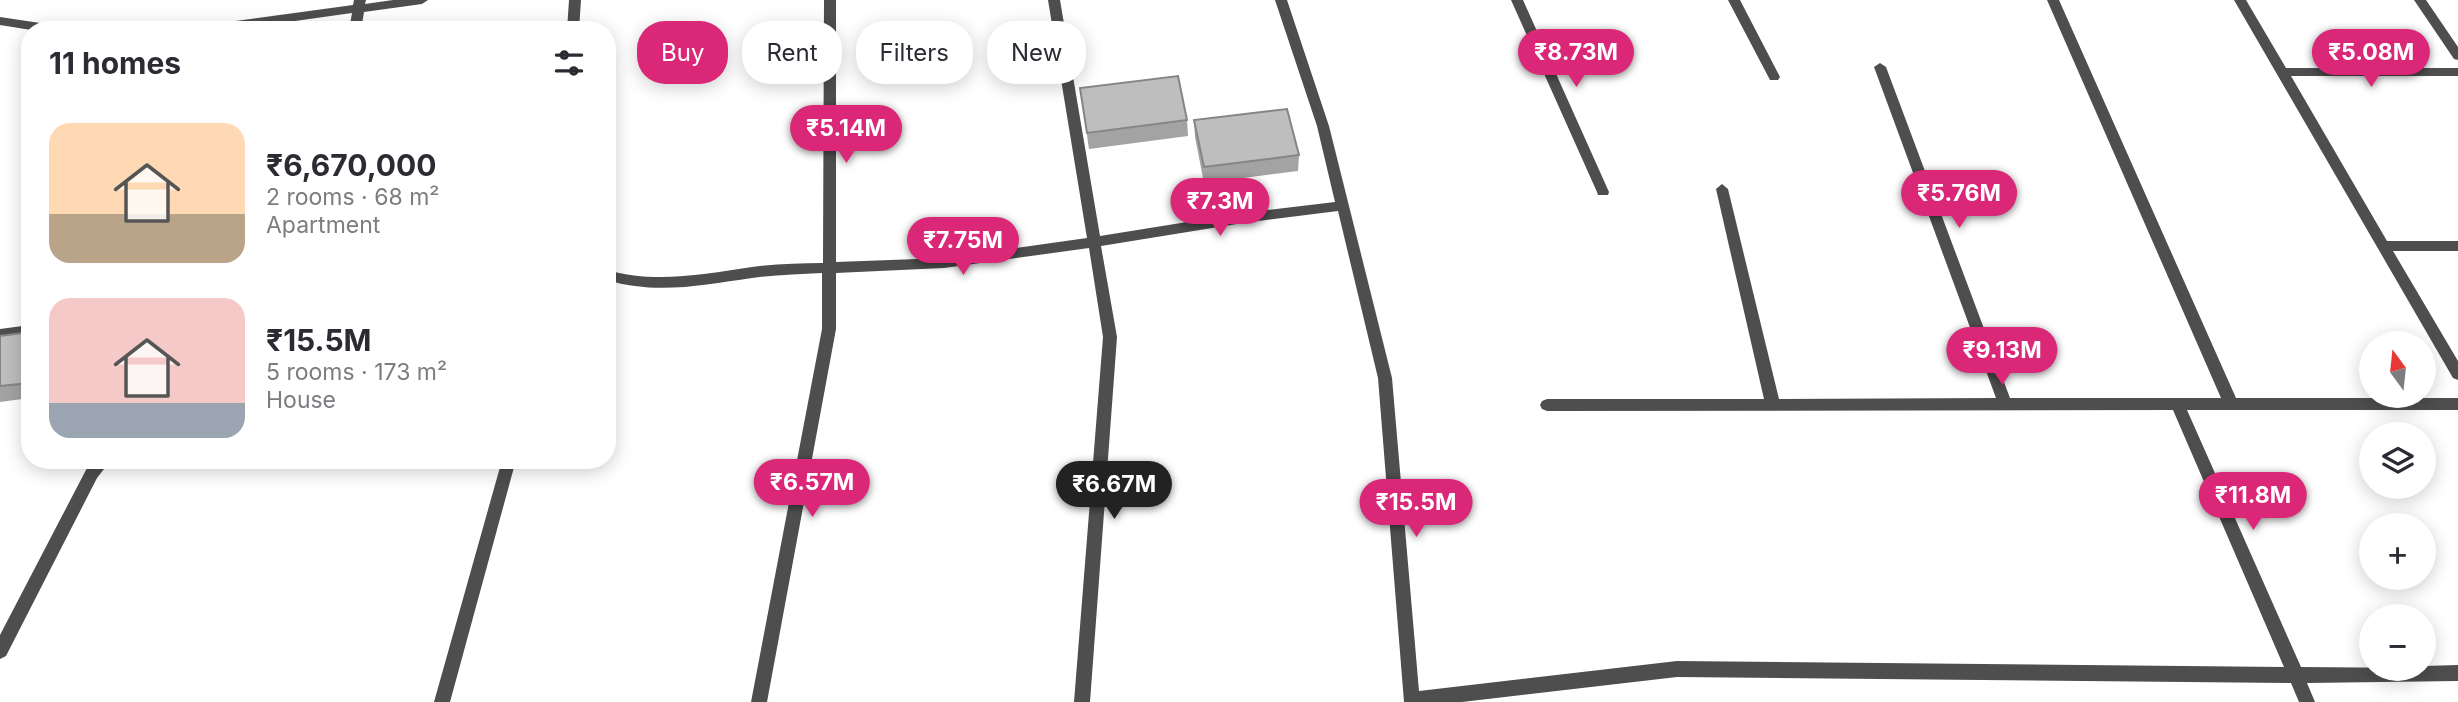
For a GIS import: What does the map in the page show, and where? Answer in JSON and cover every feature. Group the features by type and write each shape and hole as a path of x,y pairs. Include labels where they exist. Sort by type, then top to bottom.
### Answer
{"street":[{"path":"254,21 359,4 422,0"},
{"path":"574,21 575,0"},
{"path":"760,702 829,329 830,0"},
{"path":"1054,0 1110,337 1082,702"},
{"path":"1281,0 1323,126 1385,378 1411,701 1677,669 2296,675 2458,673"},
{"path":"1517,0 1604,192"},
{"path":"1734,0 1774,77"},
{"path":"2053,0 2231,404"},
{"path":"2240,0 2458,374"},
{"path":"2420,0 2458,56"},
{"path":"0,21 21,24"},
{"path":"1880,67 2005,404"},
{"path":"2284,72 2458,72"},
{"path":"1722,189 1773,405"},
{"path":"616,277 638,283 675,282 829,267 943,263 1278,212 1342,206"},
{"path":"2383,246 2458,246"},
{"path":"0,335 21,332"},
{"path":"2177,404 2307,702"},
{"path":"1547,405 2458,404"},
{"path":"0,651 96,469"},
{"path":"442,702 507,469"}],"building":[{"path":"1178,76 1187,120 1087,133 1080,88"},
{"path":"1287,109 1299,155 1204,167 1194,120"},
{"path":"21,333 21,384 0,386 0,336"}]}
